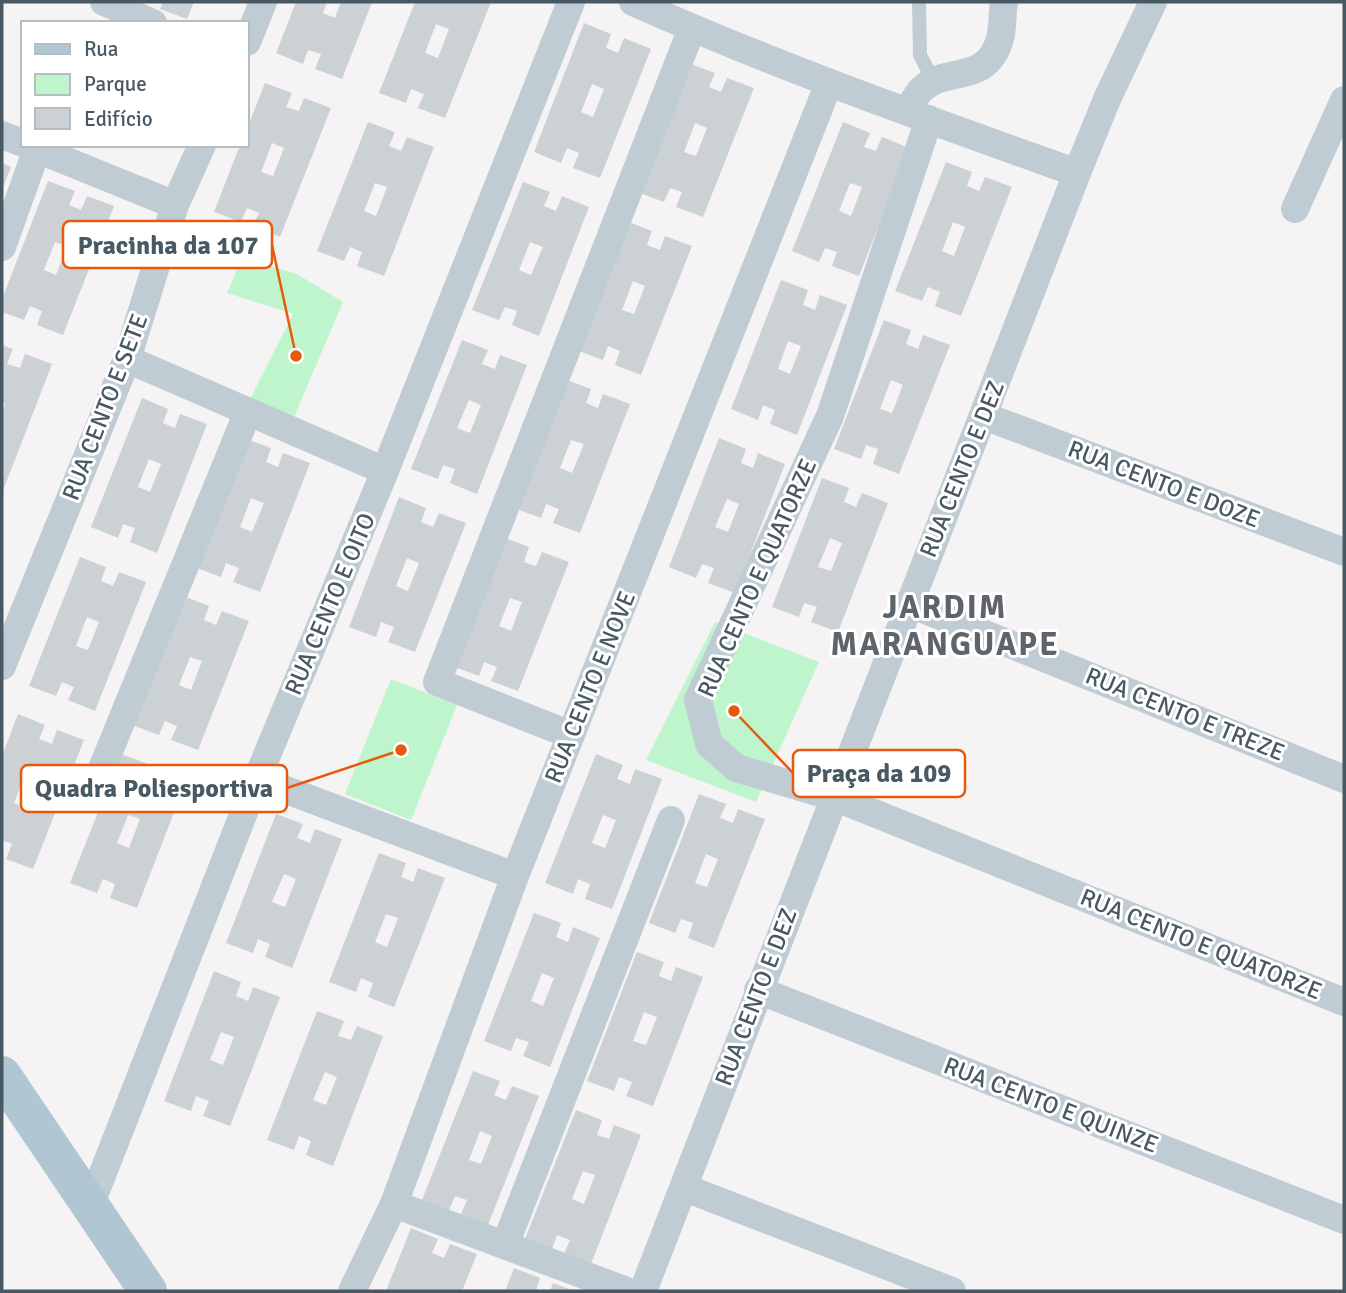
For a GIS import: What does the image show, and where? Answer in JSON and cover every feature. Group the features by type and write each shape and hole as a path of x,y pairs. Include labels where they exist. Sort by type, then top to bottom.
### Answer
{"main road":[{"path":"2,1075 148,1291"}],"street":[{"path":"104,2 148,21"},
{"path":"248,40 263,2"},
{"name":"RUA CENTO E OITO","path":"90,1206 257,779 385,471 571,2"},
{"path":"633,2 829,83 1076,173"},
{"path":"933,82 973,72 986,63 1000,38 1004,2"},
{"name":"RUA CENTO E DEZ","path":"643,1291 685,1188 758,990 908,603 985,416 1076,173 1153,2"},
{"path":"571,735 438,682 692,28"},
{"name":"RUA CENTO E QUATORZE","path":"933,82 921,89 918,116 830,416 698,700 709,744 736,768 834,797 1344,1002"},
{"name":"RUA CENTO E NOVE","path":"352,1291 394,1204 515,876 829,83"},
{"path":"1295,209 1344,100"},
{"path":"2,135 21,143"},
{"path":"2,247 29,147"},
{"path":"31,147 175,205"},
{"name":"RUA CENTO E SETE","path":"2,666 127,359 175,205 201,147"},
{"path":"127,359 247,414 385,471"},
{"path":"92,793 247,414"},
{"name":"RUA CENTO E DOZE","path":"985,416 1344,552"},
{"name":"RUA CENTO E TREZE","path":"908,603 1344,779"},
{"path":"257,779 515,876"},
{"path":"505,1245 671,820"},
{"name":"RUA CENTO E QUINZE","path":"758,990 1344,1220"},
{"path":"685,1188 952,1291"},
{"path":"394,1204 627,1291"}],"lane":[{"path":"919,2 920,55 933,82"}],"green space":[{"path":"242,257 297,274 343,302 294,417 250,399 293,314 227,293"},
{"path":"715,622 819,662 756,802 646,760"},
{"path":"391,679 457,705 411,820 345,794"}],"building":[{"path":"163,2 194,2 187,19 160,9"},
{"path":"296,2 327,2 323,13 335,18 341,2 372,2 342,79 315,69 321,54 308,50 303,64 276,53"},
{"path":"415,2 491,2 445,118 418,108 424,94 411,89 406,103 379,93","holes":["436,24 449,29 438,58 425,53"]},
{"path":"584,23 611,34 606,48 618,53 624,38 651,49 600,178 573,168 579,153 567,148 561,163 534,152","holes":["592,84 604,89 593,117 581,112"]},
{"path":"688,63 715,73 709,87 721,92 727,78 754,88 703,217 676,207 682,192 670,188 664,202 637,192","holes":["695,123 707,128 696,156 684,152"]},
{"path":"265,83 292,93 286,107 299,111 304,98 331,108 280,237 253,226 259,213 247,208 241,222 214,212 239,147 248,147 248,126","holes":["272,143 284,148 273,176 261,172"]},
{"path":"368,122 395,132 389,146 401,151 407,137 434,147 384,276 357,266 362,252 350,247 344,261 317,251","holes":["375,183 387,187 376,216 364,211"]},
{"path":"843,122 870,133 864,147 876,151 882,137 909,148 859,276 832,266 837,252 825,248 819,262 792,251","holes":["850,183 862,187 851,216 839,211"]},
{"path":"946,162 972,172 967,186 979,191 985,177 1012,187 961,316 935,306 940,292 928,287 922,301 895,291","holes":["953,222 965,227 954,256 942,251"]},
{"path":"2,163 11,167 2,190"},
{"path":"48,181 75,191 69,205 81,210 87,196 114,206 63,335 37,325 42,311 30,306 24,320 2,312 2,299","holes":["55,242 67,246 56,275 44,270"]},
{"path":"523,182 550,192 544,206 556,211 562,196 589,207 539,336 512,325 517,311 505,307 499,320 472,310","holes":["530,242 543,247 531,275 519,270"]},
{"path":"626,221 652,231 647,245 660,250 665,236 692,246 641,375 615,365 620,351 608,346 603,360 576,350","holes":["633,281 645,286 634,314 622,310"]},
{"path":"781,280 808,290 803,305 815,310 820,295 847,305 797,435 770,424 775,410 763,405 758,420 731,409","holes":["788,341 801,346 790,374 778,369"]},
{"path":"884,320 911,330 906,344 918,349 923,335 950,345 899,474 873,464 878,449 866,445 861,459 834,449","holes":["891,380 903,385 892,413 880,409"]},
{"path":"462,340 488,350 482,364 495,369 500,355 527,365 477,494 450,483 455,469 443,465 438,479 411,469","holes":["469,400 481,405 470,433 457,428"]},
{"path":"2,345 13,349 7,364 20,368 25,354 52,364 2,493 2,414 5,404 2,403"},
{"path":"564,379 591,389 586,403 598,408 603,394 630,404 580,533 553,523 559,509 546,504 541,518 514,508","holes":["571,440 584,444 572,473 560,468"]},
{"path":"142,398 168,409 163,423 175,428 180,414 207,424 157,553 130,542 135,528 123,524 118,538 91,527","holes":["149,459 161,464 150,492 138,487"]},
{"path":"244,438 271,448 266,462 278,467 283,453 310,463 260,592 233,582 239,568 226,563 221,577 194,567","holes":["251,498 264,503 252,532 240,527"]},
{"path":"719,438 746,449 741,463 753,468 758,453 785,464 735,593 708,583 714,568 702,564 696,578 669,567","holes":["727,499 739,504 728,532 715,527"]},
{"path":"822,478 849,488 844,502 856,507 862,493 888,503 838,632 811,622 817,607 804,603 799,617 772,607","holes":["830,538 842,543 831,571 818,567"]},
{"path":"399,497 426,508 421,522 433,527 439,513 466,523 415,652 388,642 394,627 381,622 376,637 349,627","holes":["407,558 419,563 408,591 396,586"]},
{"path":"503,537 529,547 524,562 536,566 542,552 569,562 518,691 491,681 497,667 484,662 479,676 452,666","holes":["510,598 522,602 511,631 499,626"]},
{"path":"80,557 106,567 101,581 113,586 119,572 146,582 95,711 68,700 74,687 62,682 56,696 29,686","holes":["87,617 99,622 88,650 76,646"]},
{"path":"183,596 209,606 204,620 216,625 222,611 249,621 198,750 171,740 177,726 165,721 159,735 132,725","holes":["190,657 202,661 191,690 179,685"]},
{"path":"18,714 45,725 39,739 52,744 57,730 84,740 33,869 6,859 12,844 2,840 2,756","holes":["25,775 37,780 26,808 14,803"]},
{"path":"121,754 148,764 142,779 154,783 160,769 187,779 137,908 110,898 115,884 103,879 97,893 70,883","holes":["128,815 140,819 129,848 117,843"]},
{"path":"596,754 623,765 617,779 630,784 635,769 662,779 612,909 585,899 590,884 578,879 573,894 545,883","holes":["603,815 616,820 605,848 592,843"]},
{"path":"699,794 726,804 720,818 733,823 738,809 765,819 714,948 688,938 693,923 681,919 675,933 649,923","holes":["706,854 718,859 707,887 695,883"]},
{"path":"276,814 303,824 297,838 310,843 315,829 342,839 292,968 265,957 270,944 258,939 253,953 226,943","holes":["284,874 296,879 285,907 272,902"]},
{"path":"379,853 406,863 401,877 413,882 418,868 445,878 394,1007 368,997 373,983 361,978 356,992 329,982","holes":["386,914 398,918 387,947 375,942"]},
{"path":"534,913 561,923 556,937 568,942 573,927 600,938 550,1067 523,1056 529,1042 516,1038 511,1051 484,1041","holes":["542,973 554,978 543,1006 531,1001"]},
{"path":"637,952 664,962 659,976 671,981 676,967 703,977 653,1106 626,1096 632,1082 619,1077 614,1091 587,1081","holes":["644,1012 657,1017 646,1045 633,1041"]},
{"path":"214,971 241,982 236,996 248,1001 253,987 280,997 230,1126 203,1116 209,1101 196,1096 191,1111 164,1101","holes":["221,1032 234,1037 223,1065 210,1060"]},
{"path":"317,1011 344,1021 338,1036 351,1040 357,1026 383,1036 333,1166 306,1155 311,1141 299,1136 294,1150 267,1140","holes":["325,1072 337,1077 326,1105 313,1100"]},
{"path":"473,1071 500,1081 494,1095 506,1100 512,1086 539,1096 488,1225 461,1214 467,1200 455,1196 449,1210 422,1200","holes":["480,1131 492,1136 481,1164 469,1160"]},
{"path":"576,1110 602,1120 597,1135 609,1139 614,1125 641,1135 591,1264 564,1254 570,1240 557,1235 552,1249 525,1239","holes":["583,1171 595,1175 584,1204 572,1199"]},
{"path":"411,1228 438,1239 432,1253 444,1258 450,1244 477,1254 462,1291 386,1291"},
{"path":"514,1268 540,1278 536,1291 505,1291"},
{"path":"553,1283 574,1291 550,1291"}],"place":[{"name":"Pracinha da 107","path":"296,356"},
{"name":"Praça da 109","path":"734,711"},
{"name":"Quadra Poliesportiva","path":"401,750"}],"district":[{"name":"JARDIM MARANGUAPE","path":"945,626"}]}
